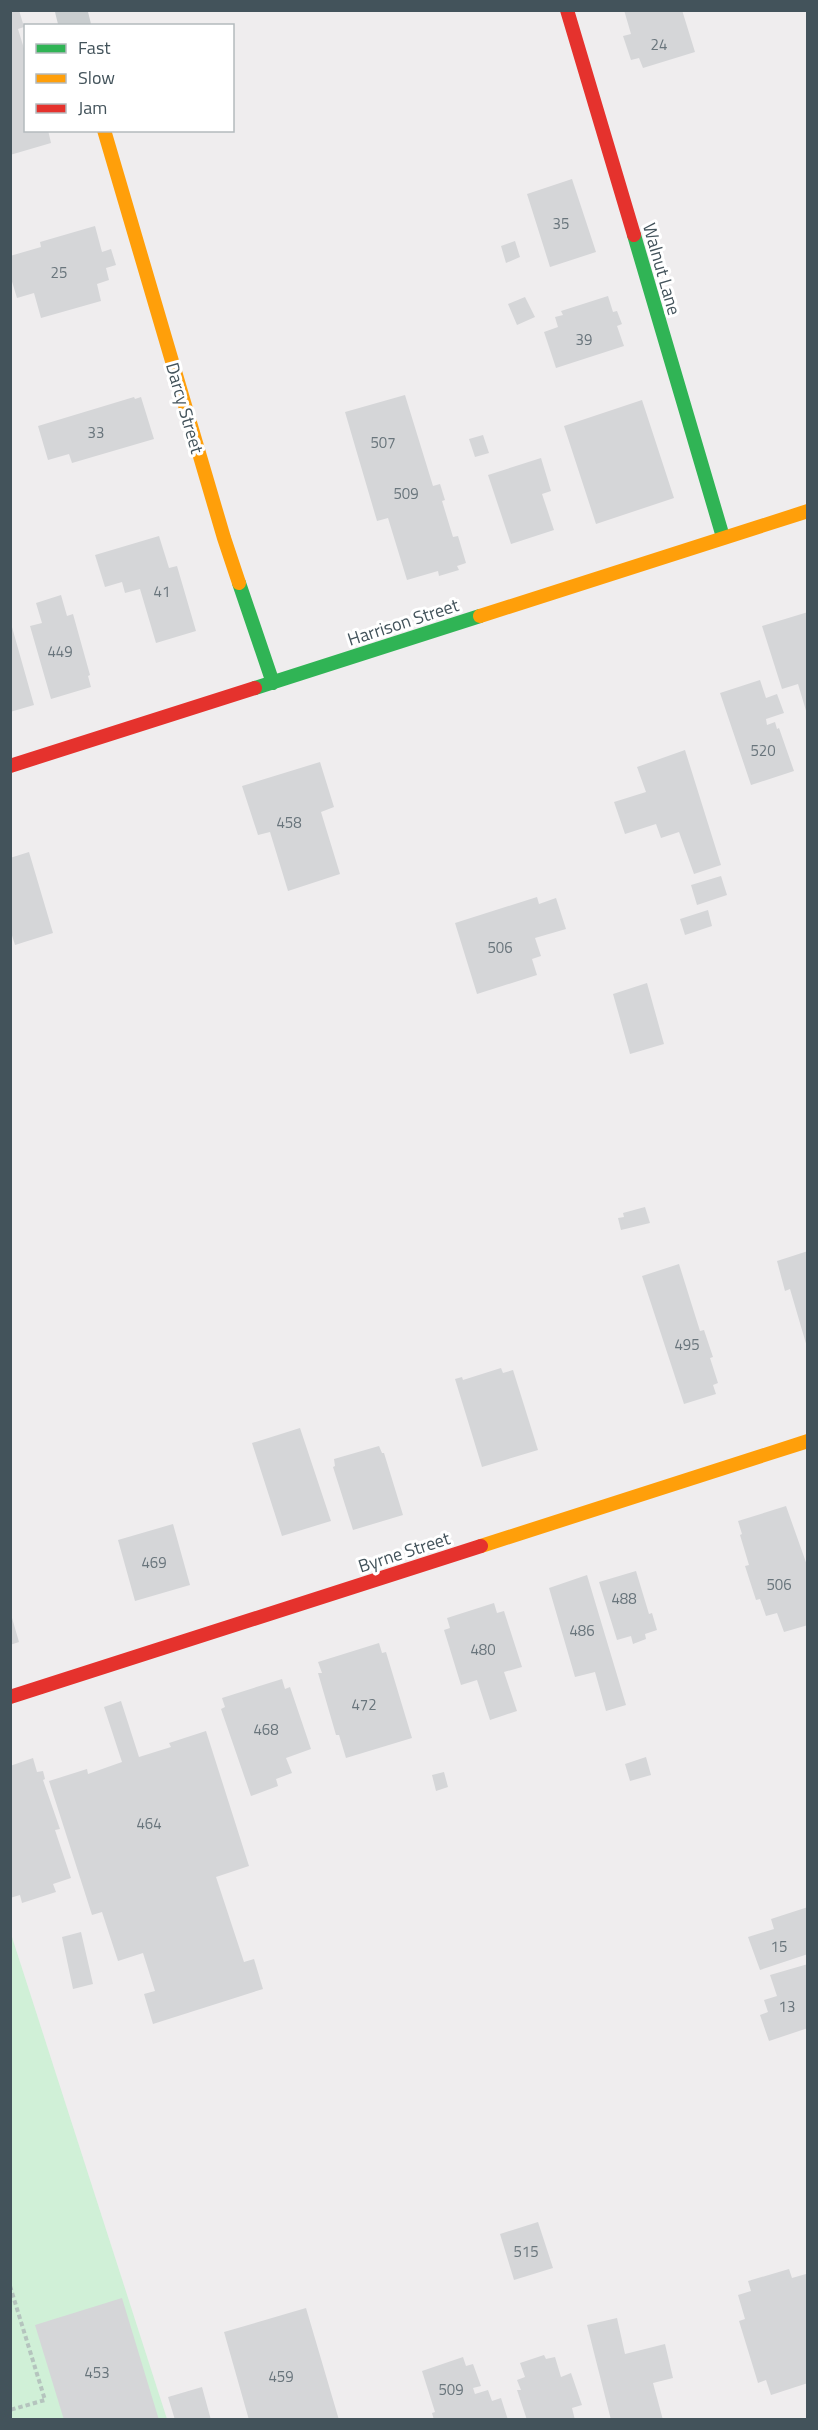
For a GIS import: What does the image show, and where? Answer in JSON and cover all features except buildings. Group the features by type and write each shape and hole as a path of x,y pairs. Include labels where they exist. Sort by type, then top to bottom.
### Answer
{"street":[{"name":"Walnut Lane","path":"567,10 723,537"},
{"name":"Darcy Street","path":"105,132 224,538 273,683"},
{"name":"Harrison Street","path":"10,766 807,512"},
{"name":"Byrne Street","path":"10,1697 807,1441"}],"path":[{"path":"10,2286 45,2400 10,2410"}],"green space":[{"path":"11,1934 167,2419 11,2419"}],"traffic: fast":[{"path":"634,235 723,537"},
{"path":"239,583 273,683"},
{"path":"255,688 480,616"}],"traffic: slow":[{"path":"105,132 239,583"},
{"path":"480,616 808,511"},
{"path":"481,1546 808,1441"}],"traffic: jam":[{"path":"567,10 634,235"},
{"path":"10,766 255,688"},
{"path":"10,1697 481,1546"}]}
